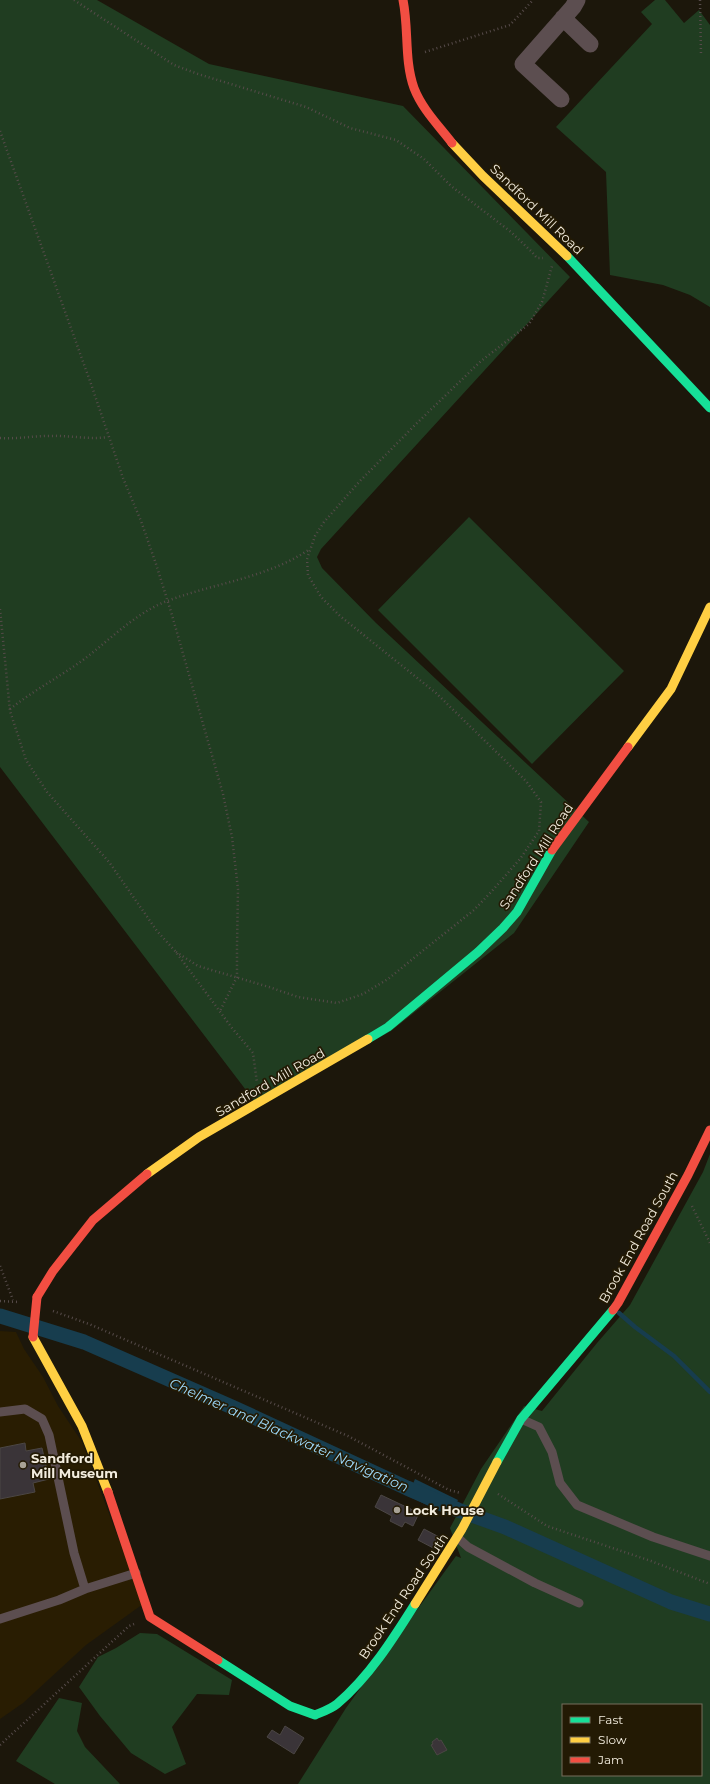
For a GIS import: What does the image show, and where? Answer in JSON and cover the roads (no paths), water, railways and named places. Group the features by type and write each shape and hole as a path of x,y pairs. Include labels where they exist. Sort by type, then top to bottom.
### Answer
{"street":[{"name":"Sandford Mill Road","path":"403,0 414,87 430,114 449,140 506,199 565,254 710,408"},
{"path":"562,99 523,64 573,7 577,0"},
{"path":"563,18 590,44"},
{"name":"Sandford Mill Road","path":"150,1618 112,1502 82,1426 33,1337 36,1297 53,1271 93,1220 116,1198 143,1176 200,1137 388,1027 478,952 508,923 517,912 556,845 671,689 710,607"},
{"name":"Brook End Road South","path":"150,1618 290,1706 315,1715 336,1706 361,1680 395,1635 462,1529 522,1419 618,1303 679,1191 710,1130"}],"lane":[{"path":"0,1412 25,1409 42,1419 49,1434 74,1553 85,1589"},
{"path":"522,1419 539,1427 552,1452 560,1483 577,1504 653,1537 710,1556"},
{"path":"457,1537 468,1547 495,1562 579,1604"},
{"path":"0,1618 59,1600 85,1589 136,1573"}],"water":[{"path":"415,1479 458,1500 450,1516 408,1496"}],"waterway":[{"path":"619,1313 674,1356 710,1392"},
{"name":"Chelmer and Blackwater Navigation","path":"0,1316 84,1342 232,1407 407,1488 458,1510 505,1527 671,1602 710,1614"}],"place":[{"name":"Sandford Mill Museum","path":"23,1465"},
{"name":"Lock House","path":"397,1510"}]}
